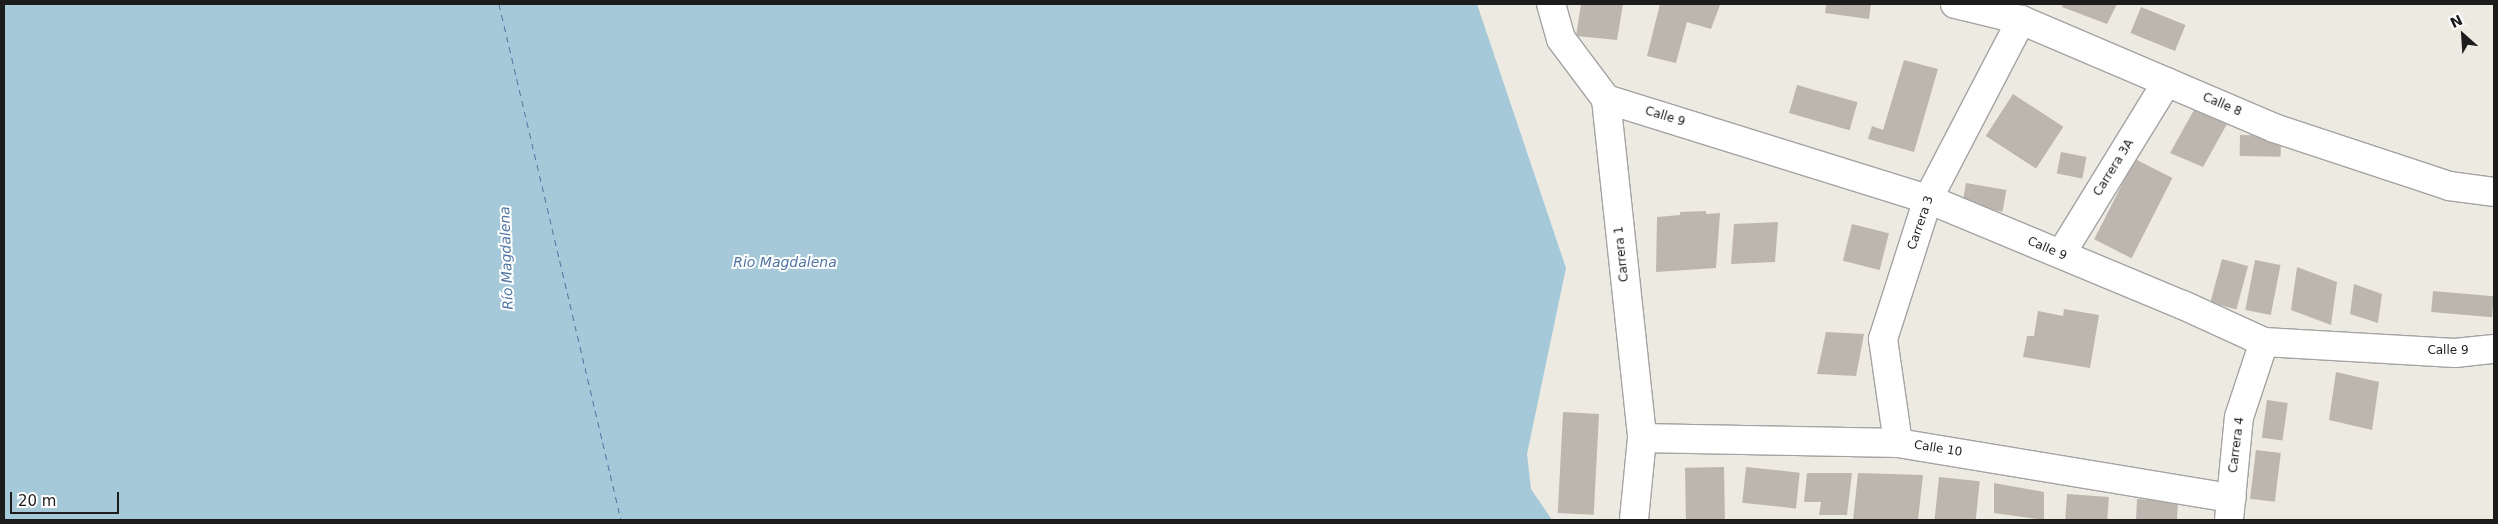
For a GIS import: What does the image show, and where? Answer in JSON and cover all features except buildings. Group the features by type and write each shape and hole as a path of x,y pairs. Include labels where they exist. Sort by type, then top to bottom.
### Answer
{"street":[{"path":"1551,4 1561,39 1606,99"},
{"name":"Calle 8","path":"1955,4 2021,20 2292,134 2449,186 2494,192"},
{"name":"Carrera 3","path":"1898,443 1883,340 1928,198 2021,20"},
{"name":"Carrera 3A","path":"2061,254 2167,82"},
{"name":"Calle 9","path":"1606,99 1928,198 2183,305 2264,342 2455,353 2494,349"},
{"name":"Carrera 1","path":"1606,99 1642,438 1634,520"},
{"name":"Carrera 4","path":"2230,509 2239,417 2264,342"},
{"name":"Calle 10","path":"1642,438 1898,443 2230,509"}],"water":[{"name":"Rio Magdalena","path":"4,4 1477,4 1566,268 1527,454 1531,489 1552,520 4,520"}],"ferry route":[{"path":"499,4 621,520"}],"water label":[{"name":"Río Magdalena","path":"506,258"}]}
